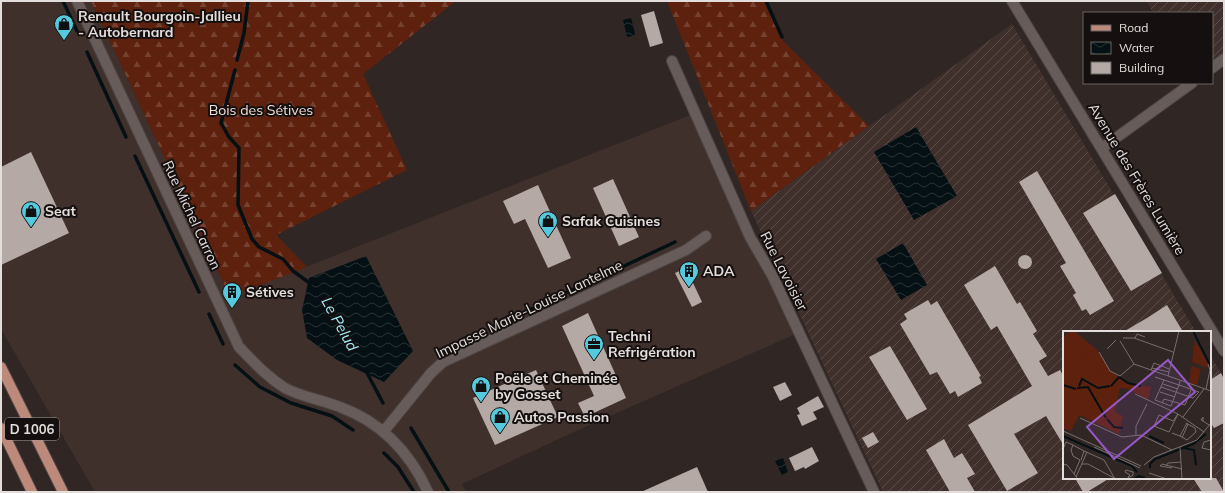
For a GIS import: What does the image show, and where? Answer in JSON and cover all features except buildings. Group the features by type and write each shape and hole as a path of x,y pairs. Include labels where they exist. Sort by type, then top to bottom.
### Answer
{"main road":[{"name":"D 1006","path":"1,367 62,492"},
{"name":"D 1006","path":"1,428 32,492"}],"street":[{"name":"Rue Michel Carron","path":"77,1 239,347 266,374 287,389 342,407 384,432 402,449 420,474 428,492"},
{"name":"Avenue des Frères Lumière","path":"1012,1 1224,351"},
{"path":"1213,67 1224,59"},
{"name":"Rue Lavoisier","path":"672,61 741,217 772,275 874,492"},
{"path":"1102,148 1191,84"},
{"name":"Impasse Marie-Louise Lantelme","path":"384,432 431,373 443,362 686,250 706,236"}],"shaded area":[{"path":"1,1 91,1 230,297 693,114 798,333 576,431 462,484 466,492 95,492 1,329"},
{"path":"1147,1 1224,1 1224,59 1213,67 1213,12 1152,12"},
{"path":"1012,24 1195,331 1063,331 1063,479 1211,479 1211,357 1224,378 1224,492 883,492 751,211"}],"green space":[{"name":"Bois des Sétives","path":"91,1 456,1 363,74 407,170 276,235 307,267 230,297"},
{"path":"667,1 764,1 783,41 869,126 751,211"}],"water":[{"path":"631,18 635,33 634,36 627,37 623,20"},
{"path":"916,127 957,196 914,220 874,152"},
{"path":"903,243 927,285 901,300 876,259"},
{"path":"366,256 413,351 384,382 337,360 307,338 302,310 309,278"},
{"path":"783,458 788,472 782,475 775,461"}],"waterway":[{"path":"63,1 77,31"},
{"name":"Le Pelud","path":"237,60 244,33 248,1"},
{"name":"Le Pelud","path":"766,1 782,37"},
{"path":"87,52 126,137"},
{"name":"Le Pelud","path":"235,70 221,123 229,137 239,148 238,205 252,239 259,247 283,259 293,271 311,284"},
{"path":"135,156 199,292"},
{"path":"622,267 675,242"},
{"path":"563,294 594,280"},
{"path":"494,326 536,307"},
{"path":"209,314 223,344"},
{"path":"451,346 467,338"},
{"path":"235,365 260,387 291,403 332,416 353,430"},
{"name":"Le Pelud","path":"366,371 383,403"},
{"name":"Le Pelud","path":"411,428 449,492"},
{"path":"384,453 398,467 414,492"}],"place":[{"name":"Renault Bourgoin-Jallieu - Autobernard","path":"64,41"},
{"name":"Seat","path":"31,228"},
{"name":"Safak Cuisines","path":"548,238"},
{"name":"ADA","path":"689,288"},
{"name":"Sétives","path":"232,309"},
{"name":"Techni Refrigération","path":"594,361"},
{"name":"Poële et Cheminée by Gosset","path":"481,403"},
{"name":"Autos Passion","path":"500,434"}]}
